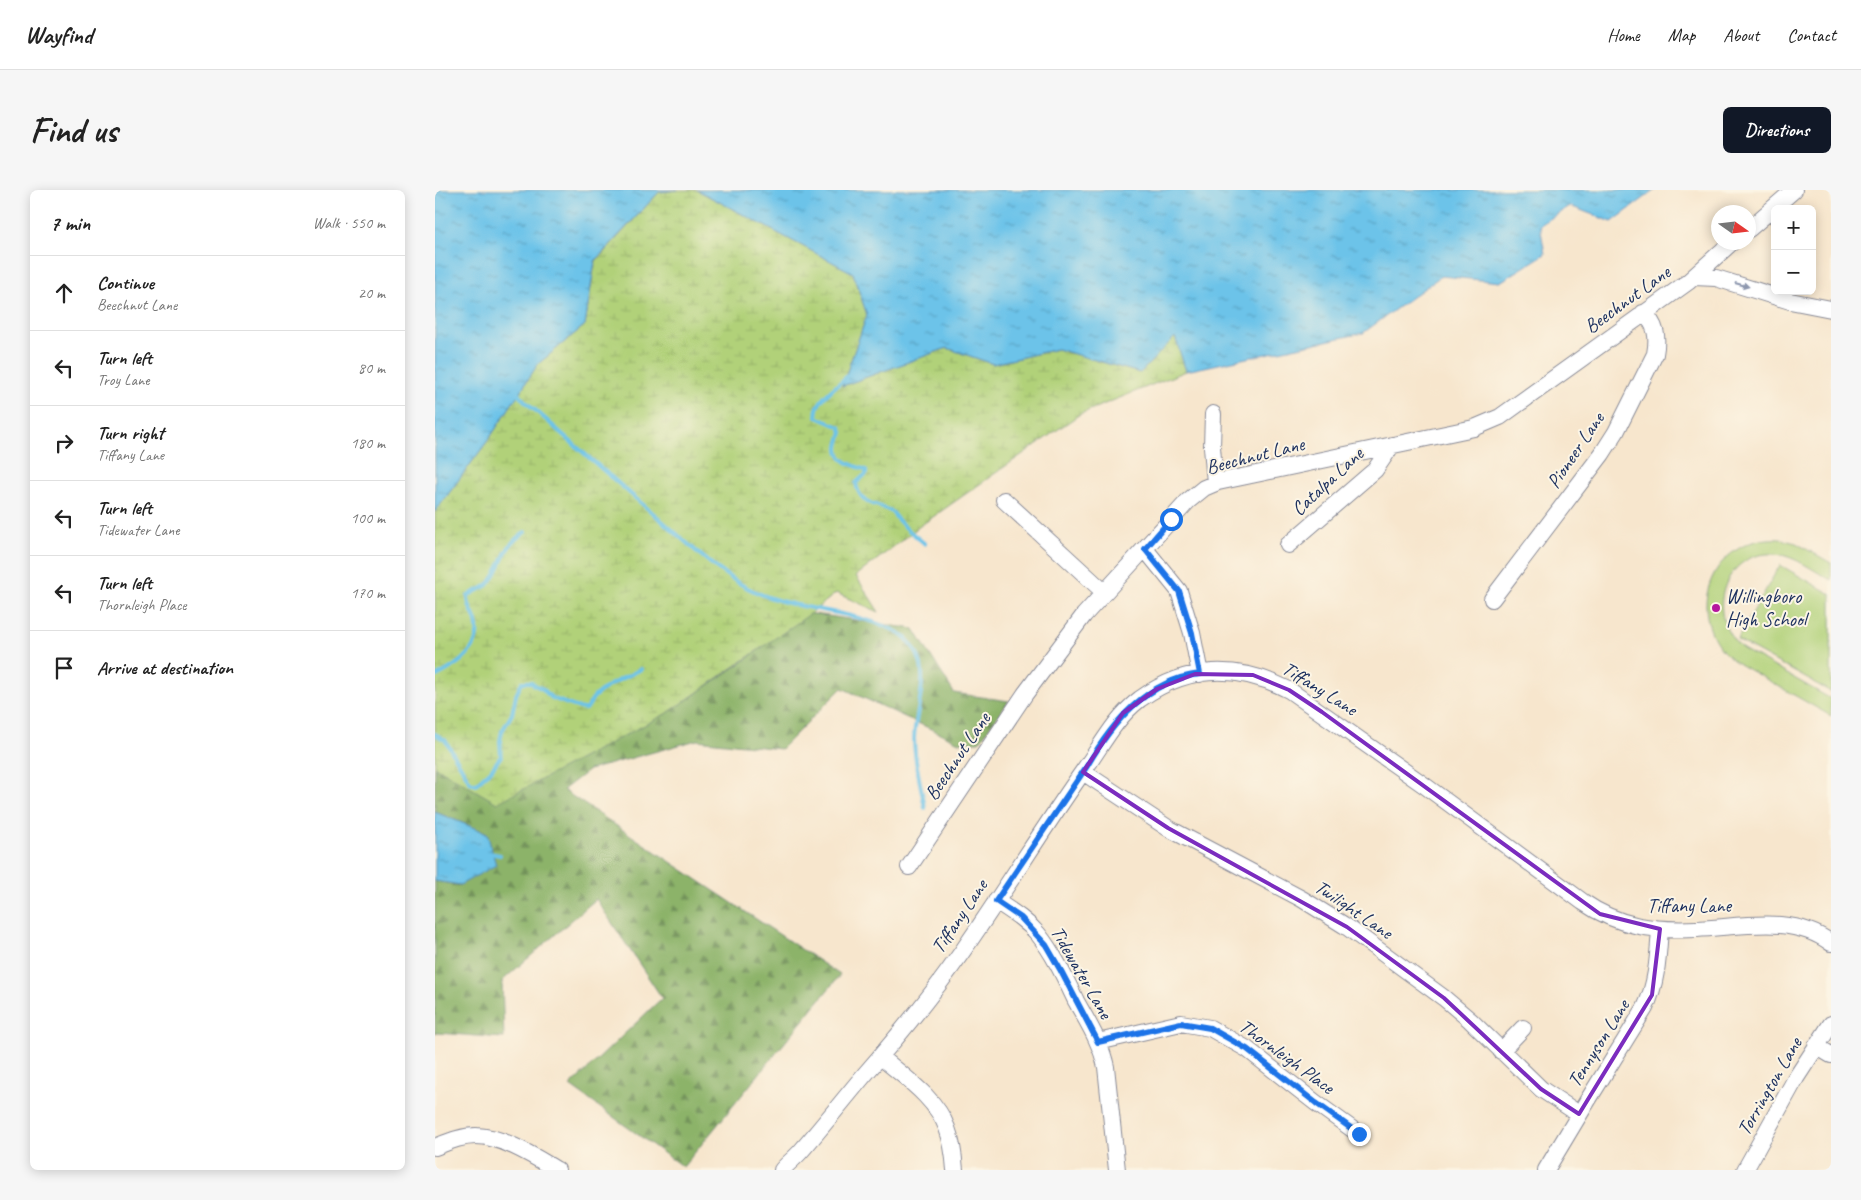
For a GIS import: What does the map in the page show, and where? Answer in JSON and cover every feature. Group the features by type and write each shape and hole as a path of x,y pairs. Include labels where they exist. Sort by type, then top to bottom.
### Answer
{"street":[{"path":"1756,223 1794,190"},
{"name":"Beechnut Lane","path":"909,867 1033,682 1066,638 1104,592 1188,501 1204,488 1215,483 1474,428 1500,417 1694,277 1723,250"},
{"path":"1694,277 1716,278 1790,300 1831,309"},
{"name":"Pioneer Lane","path":"1492,599 1603,454 1616,432 1655,354 1657,344 1654,326 1651,319 1643,313"},
{"path":"1213,414 1212,447 1215,483"},
{"name":"Catalpa Lane","path":"1288,545 1375,470 1392,445"},
{"path":"1004,500 1104,592"},
{"path":"1145,549 1179,591 1189,618 1200,674"},
{"name":"Tiffany Lane","path":"782,1170 800,1152 917,1013 961,953 1110,730 1134,704 1176,679 1200,674 1235,672 1272,681 1289,690 1417,780 1600,914 1618,922 1660,929 1696,929 1755,925 1799,927 1816,932 1831,942"},
{"name":"Twilight Lane","path":"1083,772 1167,828 1302,899 1333,918 1444,998 1470,1020 1541,1088 1579,1114"},
{"name":"Tidewater Lane","path":"996,901 1021,918 1046,945 1098,1042 1109,1081 1117,1170"},
{"name":"Tennyson Lane","path":"1546,1170 1637,1023 1652,994 1657,969 1660,929"},
{"name":"Thornleigh Place","path":"1098,1042 1181,1023 1210,1028 1247,1049 1359,1134"},
{"name":"Torrington Lane","path":"1745,1170 1796,1078 1831,1024"},
{"path":"1501,1051 1523,1028"},
{"path":"1817,1046 1831,1055"},
{"path":"881,1057 920,1091 939,1113 946,1127 955,1170"},
{"path":"435,1147 451,1140 476,1136 500,1141 521,1149 557,1170"}],"highlighted area":[{"path":"1195,674 1253,675 1289,690 1322,712 1600,914 1660,929 1652,995 1579,1114 1541,1089 1444,998 1347,927 1168,828 1083,772 1123,713 1157,689"}],"green space":[{"path":"697,190 853,273 867,315 842,386 947,348 993,364 1057,349 1140,373 1175,336 1186,371 1080,414 920,526 856,576 879,612 836,593 810,614 669,712 497,803 435,767 435,512 489,439 538,364 585,325 595,262 659,192"},
{"path":"1780,539 1796,543 1831,563 1831,580 1804,564 1783,555 1757,556 1742,563 1731,574 1724,588 1722,604 1724,621 1731,636 1743,649 1831,699 1831,716 1732,659 1719,646 1708,624 1706,605 1708,589 1711,579 1719,566 1731,553 1746,545 1762,540"},
{"path":"1780,565 1831,594 1831,692 1737,640"},
{"path":"808,613 914,629 954,693 1009,701 979,742 959,742 842,688 781,749 697,740 589,770 563,790 840,975 683,1167 570,1086 662,998 596,899 502,981 504,1038 435,1034 435,881 460,885 487,833 435,812 435,767 497,802 669,712 741,663"}],"water":[{"path":"435,190 678,190 659,192 595,261 585,325 538,364 489,439 435,512"},
{"path":"697,190 1655,190 1612,222 1570,206 1540,225 1545,254 1500,282 1441,276 1363,333 1186,371 1175,337 1140,373 1057,349 993,364 947,348 842,386 867,315 853,273"},
{"path":"435,812 487,833 496,865 460,885 435,881"}],"waterway":[{"path":"847,376 822,400 816,411 817,417 840,427 842,432 838,448 841,457 848,463 866,470 866,474 856,483 862,497 890,511 925,544"},
{"path":"516,392 695,550 731,578 758,593 775,599 848,615 883,625 899,633 907,640 918,656 921,665 922,685 914,747 925,808"},
{"path":"435,677 459,662 472,649 476,641 477,632 468,596 489,584 512,543 525,532"},
{"path":"435,734 445,740 470,782 476,784 491,770 501,756 500,741 502,731 512,714 516,695 522,682 531,682 552,698 585,709 599,692 641,669"},
{"path":"489,853 500,855"}],"place":[{"name":"Willingboro High School","path":"1716,608"}],"route":[{"path":"1171,519 1145,549 1179,591 1187,611 1200,674 1176,679 1140,700 1123,714 1098,747 996,901 1021,918 1038,934 1046,945 1098,1042 1181,1023 1210,1028 1247,1049 1359,1134"}]}
